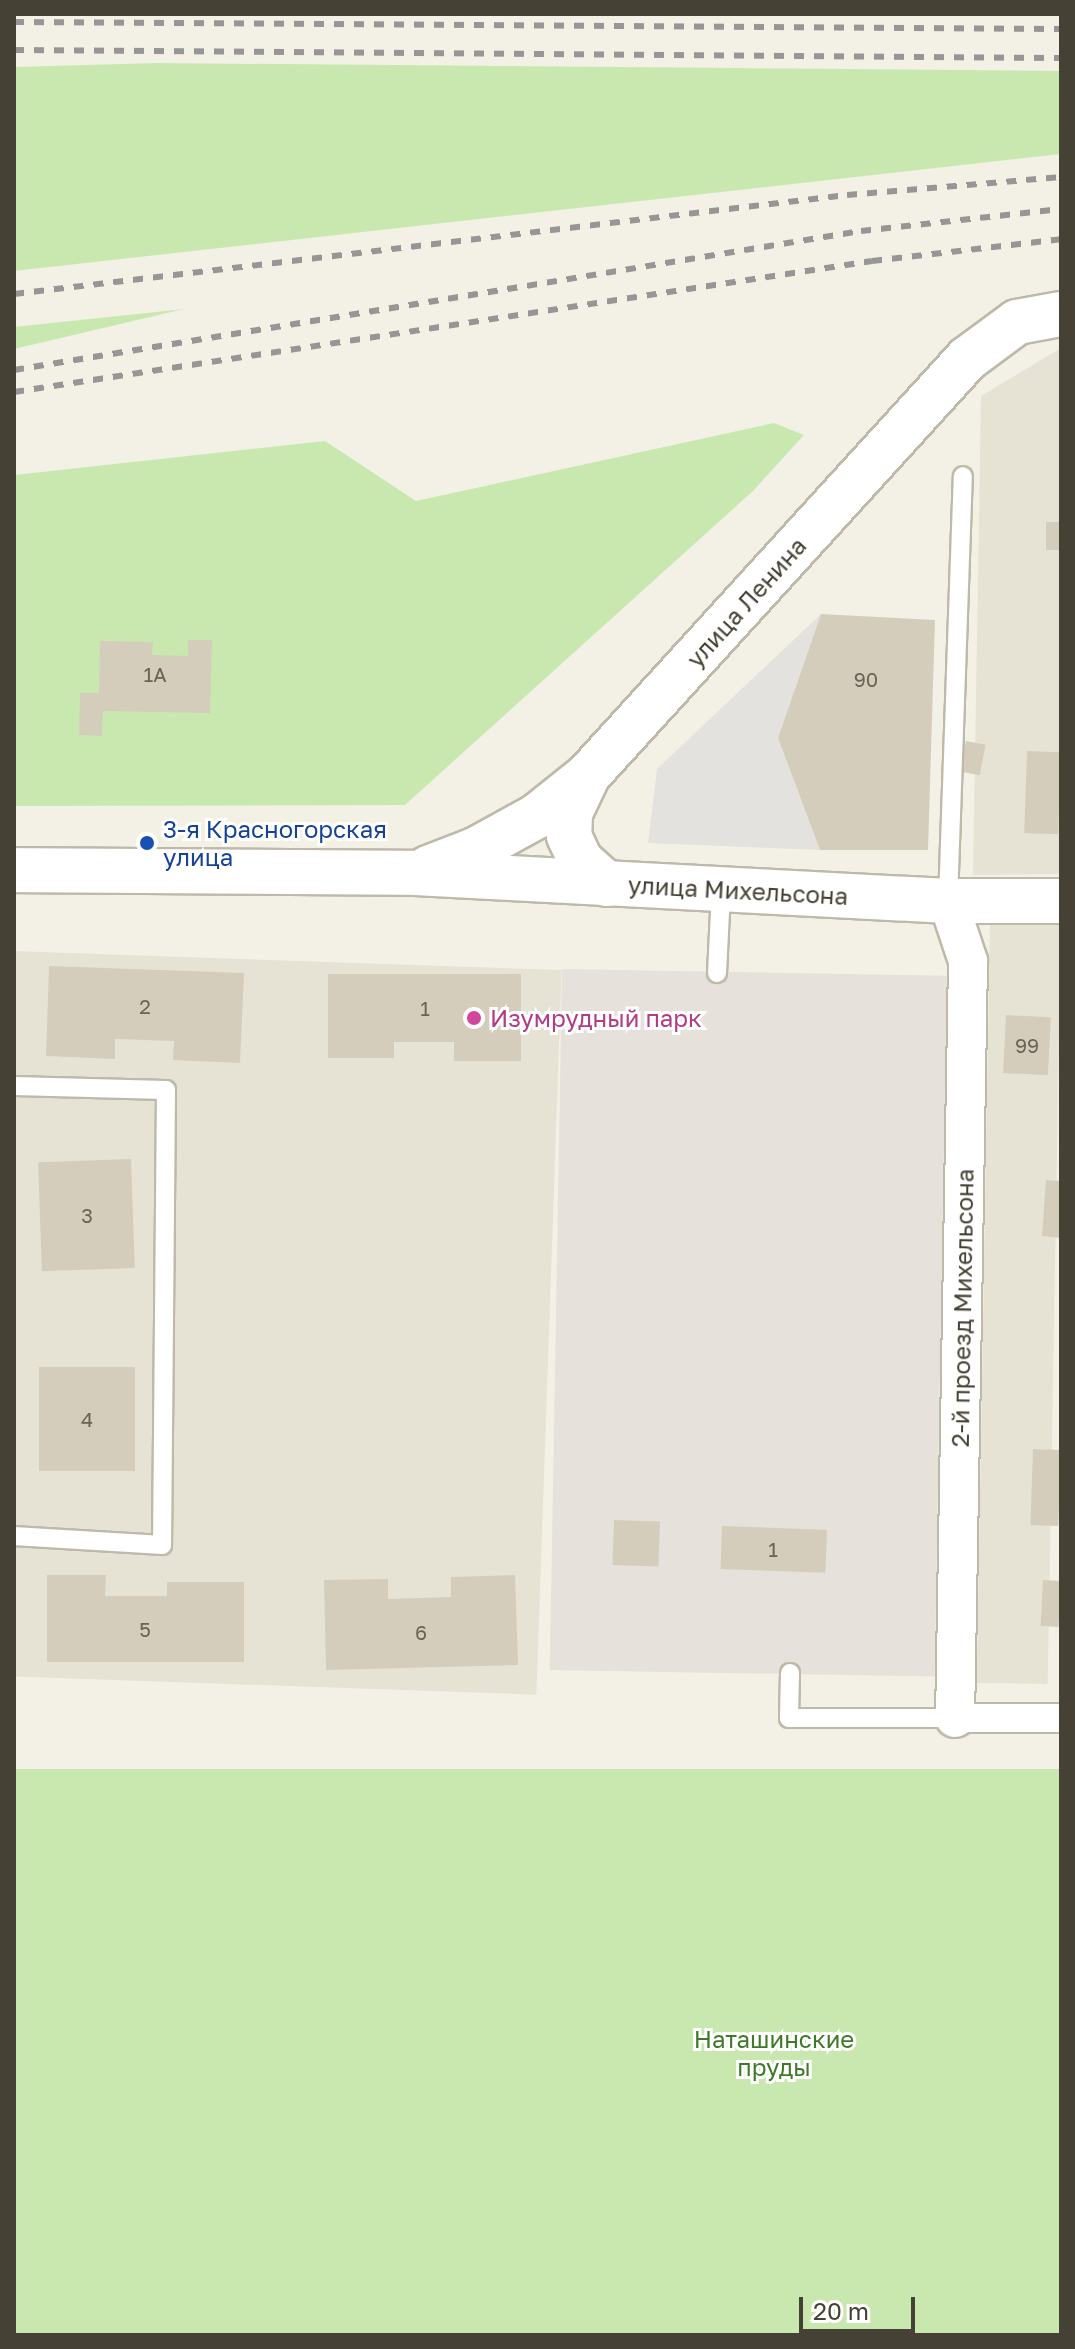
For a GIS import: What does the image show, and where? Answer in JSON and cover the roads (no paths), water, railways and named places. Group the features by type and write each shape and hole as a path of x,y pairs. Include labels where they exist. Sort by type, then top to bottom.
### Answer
{"street":[{"name":"улица Ленина","path":"415,873 475,850 537,816 588,775 967,359 1017,322 1061,314"},
{"path":"588,775 570,813 569,836 580,860 607,884"},
{"name":"улица Михельсона","path":"14,870 415,873 948,901 1061,901"},
{"name":"2-й проезд Михельсона","path":"948,901 968,961 955,1718"},
{"path":"955,1718 1061,1718"}],"lane":[{"path":"948,901 963,476"},
{"path":"717,973 721,890"},
{"path":"14,1086 166,1090 162,1545 14,1536"},
{"path":"790,1673 789,1718 955,1718"}],"railway":[{"path":"14,22 1061,29"},
{"path":"14,50 1061,58"},
{"path":"14,294 847,195 1061,177"},
{"path":"14,370 861,231 1061,209"},
{"path":"14,392 872,261 1061,239"}],"place":[{"name":"3-я Красногорская улица","path":"147,843"},
{"name":"Изумрудный парк","path":"474,1018"}],"park label":[{"name":"Наташинские пруды","path":"774,2053"}]}
